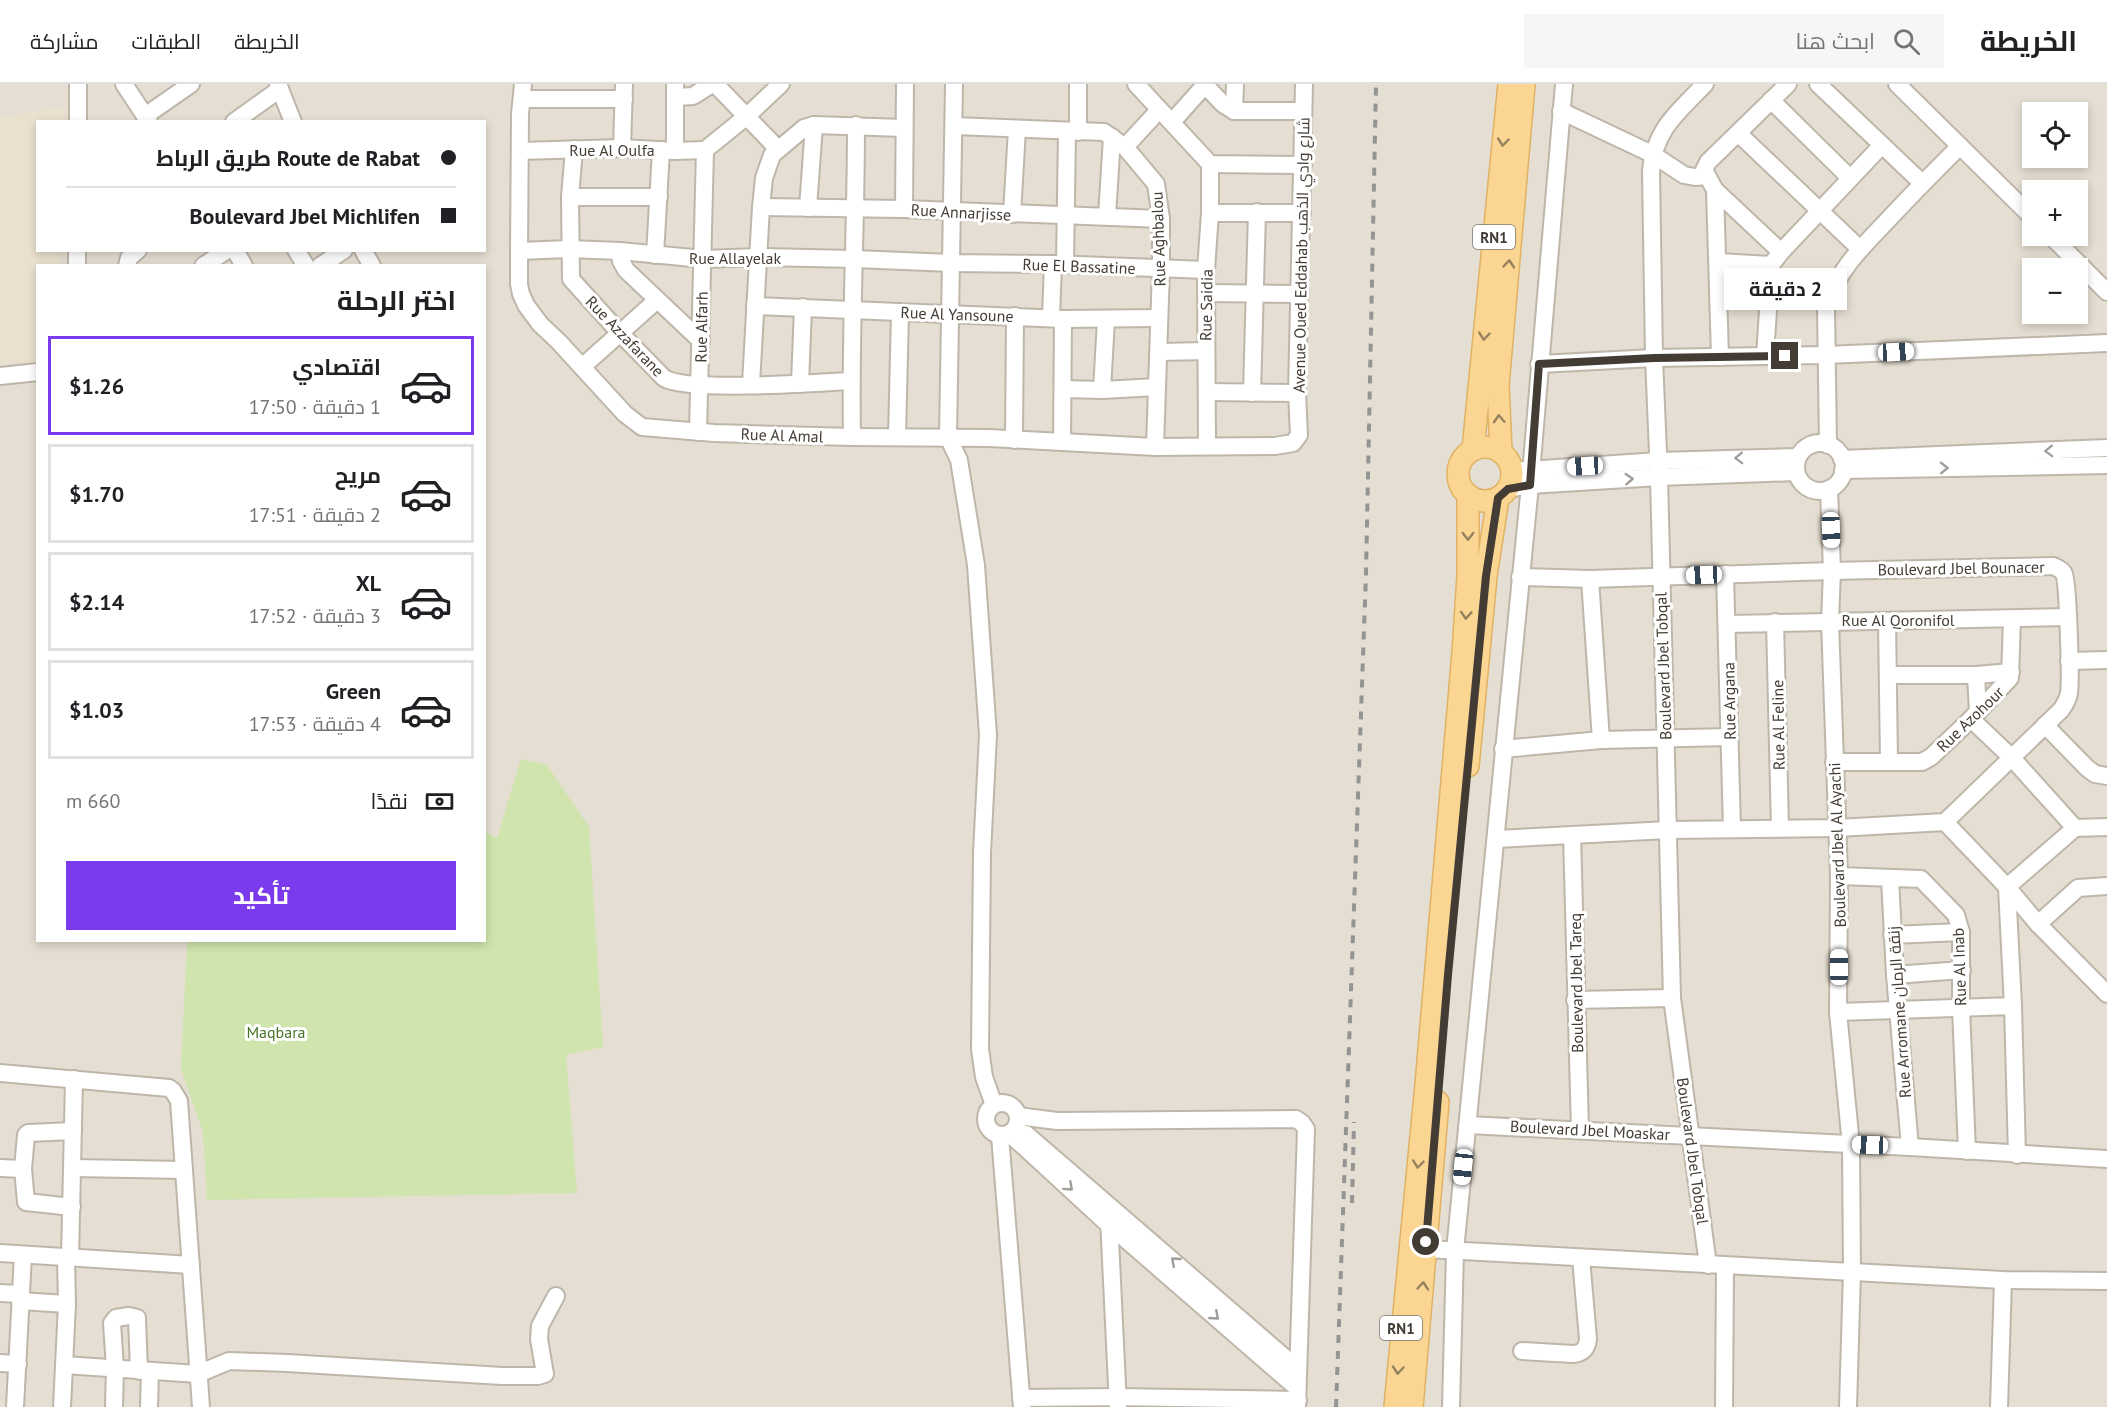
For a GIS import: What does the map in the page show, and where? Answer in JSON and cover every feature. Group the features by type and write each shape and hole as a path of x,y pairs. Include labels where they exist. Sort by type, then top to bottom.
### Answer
{"main road":[{"name":"RN1","path":"1395,1407 1426,1085 1463,653 1468,576 1468,495 1460,485 1458,472 1463,459 1473,450 1509,84"},
{"name":"RN1","path":"1412,1407 1448,975 1485,587 1516,482 1509,462 1501,452 1498,385 1524,84"},
{"path":"1473,450 1490,447 1501,452"},
{"path":"1468,495 1481,501 1516,482"}],"street":[{"path":"78,84 78,120"},
{"path":"124,84 147,119 191,84"},
{"path":"656,255 659,197 668,151 675,90 693,96 714,84 778,149"},
{"path":"705,150 747,116 781,84"},
{"path":"904,209 905,84"},
{"path":"954,84 948,437 958,460 976,565 988,735 982,853 980,1048 984,1077 994,1105"},
{"path":"1062,442 1064,389 1057,318 1059,264 1066,216 1078,84"},
{"path":"1136,84 1210,164 1303,165"},
{"path":"1234,111 1235,84"},
{"name":"Avenue Oued Eddahab شارع وادي الذهب","path":"1300,425 1297,393 1304,84"},
{"path":"1451,1407 1455,1251 1520,577 1516,482 1539,364 1562,97 1575,84"},
{"name":"Boulevard Jbel Tobqal","path":"1705,84 1661,133 1652,154 1651,171 1672,998 1708,1265"},
{"path":"1781,252 1711,183 1704,170 1708,162 1788,84"},
{"path":"1818,84 1922,183"},
{"path":"1118,142 1166,116 1204,85 1223,104 1234,111 1304,111"},
{"path":"236,120 279,86 292,120"},
{"path":"1905,87 2022,208"},
{"path":"522,92 624,91 622,148"},
{"name":"Rue Al Amal","path":"522,92 519,284 526,305 540,324 625,414 642,427 698,432 852,437 948,437 1155,447 1288,445 1296,440 1300,425"},
{"path":"1562,97 1684,176 1711,183"},
{"path":"1771,100 1850,178"},
{"path":"751,384 761,207 769,161 778,149 800,131 814,125 904,128"},
{"path":"808,208 814,125"},
{"path":"852,437 856,125"},
{"path":"954,126 1102,132 1118,142"},
{"path":"1012,214 1017,129"},
{"path":"1739,134 1860,249"},
{"path":"1107,216 1118,142"},
{"name":"Rue Aghbalou","path":"1118,142 1156,184 1161,219 1155,447"},
{"path":"1765,356 1771,265 1882,145"},
{"path":"1828,445 1826,308 1830,292 1860,249 1960,146"},
{"name":"Rue Al Oulfa","path":"520,151 622,148 668,151 705,150"},
{"name":"Rue Azzafarane","path":"574,149 570,197 570,279 667,380 700,384 800,384 851,381"},
{"name":"Rue Alfarh","path":"698,432 705,150"},
{"name":"Rue Saidia","path":"1207,446 1206,270 1210,213 1210,164"},
{"path":"1711,183 1718,262 1720,357"},
{"path":"570,197 659,197"},
{"name":"Rue Annarjisse","path":"761,207 904,209 1161,219"},
{"path":"1252,393 1257,212"},
{"path":"1210,213 1302,213"},
{"path":"2061,246 2107,292"},
{"name":"Rue Allayelak","path":"519,251 569,249 620,251 703,259 758,257 951,263"},
{"path":"620,251 621,261 626,270 701,341"},
{"path":"206,264 224,252"},
{"path":"323,264 341,252"},
{"path":"1718,262 1771,265"},
{"name":"Rue El Bassatine","path":"951,263 1059,264 1206,270"},
{"path":"1207,293 1300,294"},
{"path":"582,367 657,300"},
{"name":"Rue Al Yansoune","path":"755,306 1106,320 1159,318"},
{"path":"800,384 803,307"},
{"path":"897,436 900,312"},
{"path":"1014,440 1015,316"},
{"path":"1102,390 1106,320"},
{"path":"1539,364 2107,343"},
{"path":"1159,352 1206,351"},
{"path":"0,376 36,372"},
{"path":"1064,389 1102,390 1157,387"},
{"path":"1207,392 1297,393"},
{"path":"1817,443 1828,445 1838,452 1843,465 1840,480 1829,489 1818,491 1808,488 1800,481 1797,464 1809,446 1817,443"},
{"path":"1843,465 2107,448"},
{"path":"1516,482 1659,469 1797,464"},
{"path":"1843,465 2107,465"},
{"name":"Boulevard Jbel Al Ayachi","path":"1829,489 1832,571 1830,621 1839,876 1839,1012 1851,1145 1852,1272 1848,1407"},
{"name":"Boulevard Jbel Bounacer","path":"1520,577 1590,579 2053,567 2063,572 2068,617 2070,681 2068,700 1945,822"},
{"name":"Rue Argana","path":"1725,574 1732,829"},
{"path":"1590,579 1601,740"},
{"name":"Rue Al Qoronifol","path":"1728,624 2068,617"},
{"name":"Rue Azohour","path":"1834,762 1922,762 1930,757 2006,684 2011,672 2012,619"},
{"path":"1887,621 1889,761"},
{"name":"Rue Al Feline","path":"1775,622 1780,828"},
{"path":"2069,661 2107,660"},
{"path":"1888,675 1976,675 2011,672"},
{"path":"1976,675 1975,715 2075,828"},
{"path":"2045,725 2087,768 2095,774 2107,776"},
{"path":"1503,749 1601,740 1729,737"},
{"path":"1496,839 1668,830 1837,828 1945,822 2007,887 2038,924 2107,994"},
{"path":"2007,887 2075,828 2107,828"},
{"name":"Boulevard Jbel Tareq","path":"1572,835 1580,1130"},
{"name":"Rue Al Inab","path":"1839,876 1921,879 1956,915 1961,932 1961,1008 1967,1151"},
{"name":"Rue Arromane زنقة الرمان","path":"1890,878 1894,975 1910,1147"},
{"path":"2038,924 2078,888 2107,886"},
{"path":"2007,887 2017,1155"},
{"path":"1892,935 1961,932"},
{"path":"1894,975 1962,970"},
{"path":"1575,1000 1672,998"},
{"path":"1839,1012 2013,1006"},
{"path":"0,1073 173,1090 179,1101 201,1407"},
{"path":"62,1407 72,1207 74,1079"},
{"path":"1297,1398 1022,1402 1011,1128 1017,1112 1004,1103 994,1105 987,1112 986,1122 991,1131 1011,1128 1057,1121 1296,1119 1302,1123 1306,1129 1297,1398"},
{"name":"Boulevard Jbel Moaskar","path":"1468,1125 1692,1135 2107,1159"},
{"path":"1011,1128 1112,1206 1298,1369"},
{"path":"1011,1128 1108,1224 1297,1398"},
{"path":"72,1207 26,1202 23,1168 28,1133 73,1131"},
{"path":"0,1168 23,1168"},
{"path":"73,1168 184,1170"},
{"path":"1112,1206 1108,1224 1118,1402"},
{"path":"1426,1249 2003,1280 2107,1281"},
{"path":"0,1253 191,1265"},
{"path":"15,1407 23,1255"},
{"path":"1522,1351 1573,1354 1581,1353 1587,1347 1581,1258"},
{"path":"1724,1407 1725,1266"},
{"path":"1999,1407 2003,1280"},
{"path":"0,1293 67,1304"},
{"path":"64,1365 198,1374 229,1361 287,1362 502,1376 538,1376 545,1374 539,1339 540,1326 556,1296"},
{"path":"114,1407 115,1368 112,1323 116,1318 129,1316 137,1318 149,1407"},
{"path":"0,1363 18,1364"}],"shaded area":[{"path":"0,84 2107,84 2107,1407 0,1407"},
{"path":"65,107 64,120 36,120 36,252 59,252 58,264 36,264 36,361 0,363 0,117"}],"green space":[{"name":"Maqbara","path":"521,759 547,765 589,827 603,1047 566,1055 577,1193 207,1200 203,1132 181,1069 187,942 486,942 486,832 497,838"}],"railway":[{"path":"1336,1407 1366,574 1376,84"},
{"path":"1352,1203 1354,1122"}],"route":[{"path":"1426,1242 1448,975 1486,576 1498,498 1508,489 1530,485 1539,364 1654,358 1785,356"}]}
